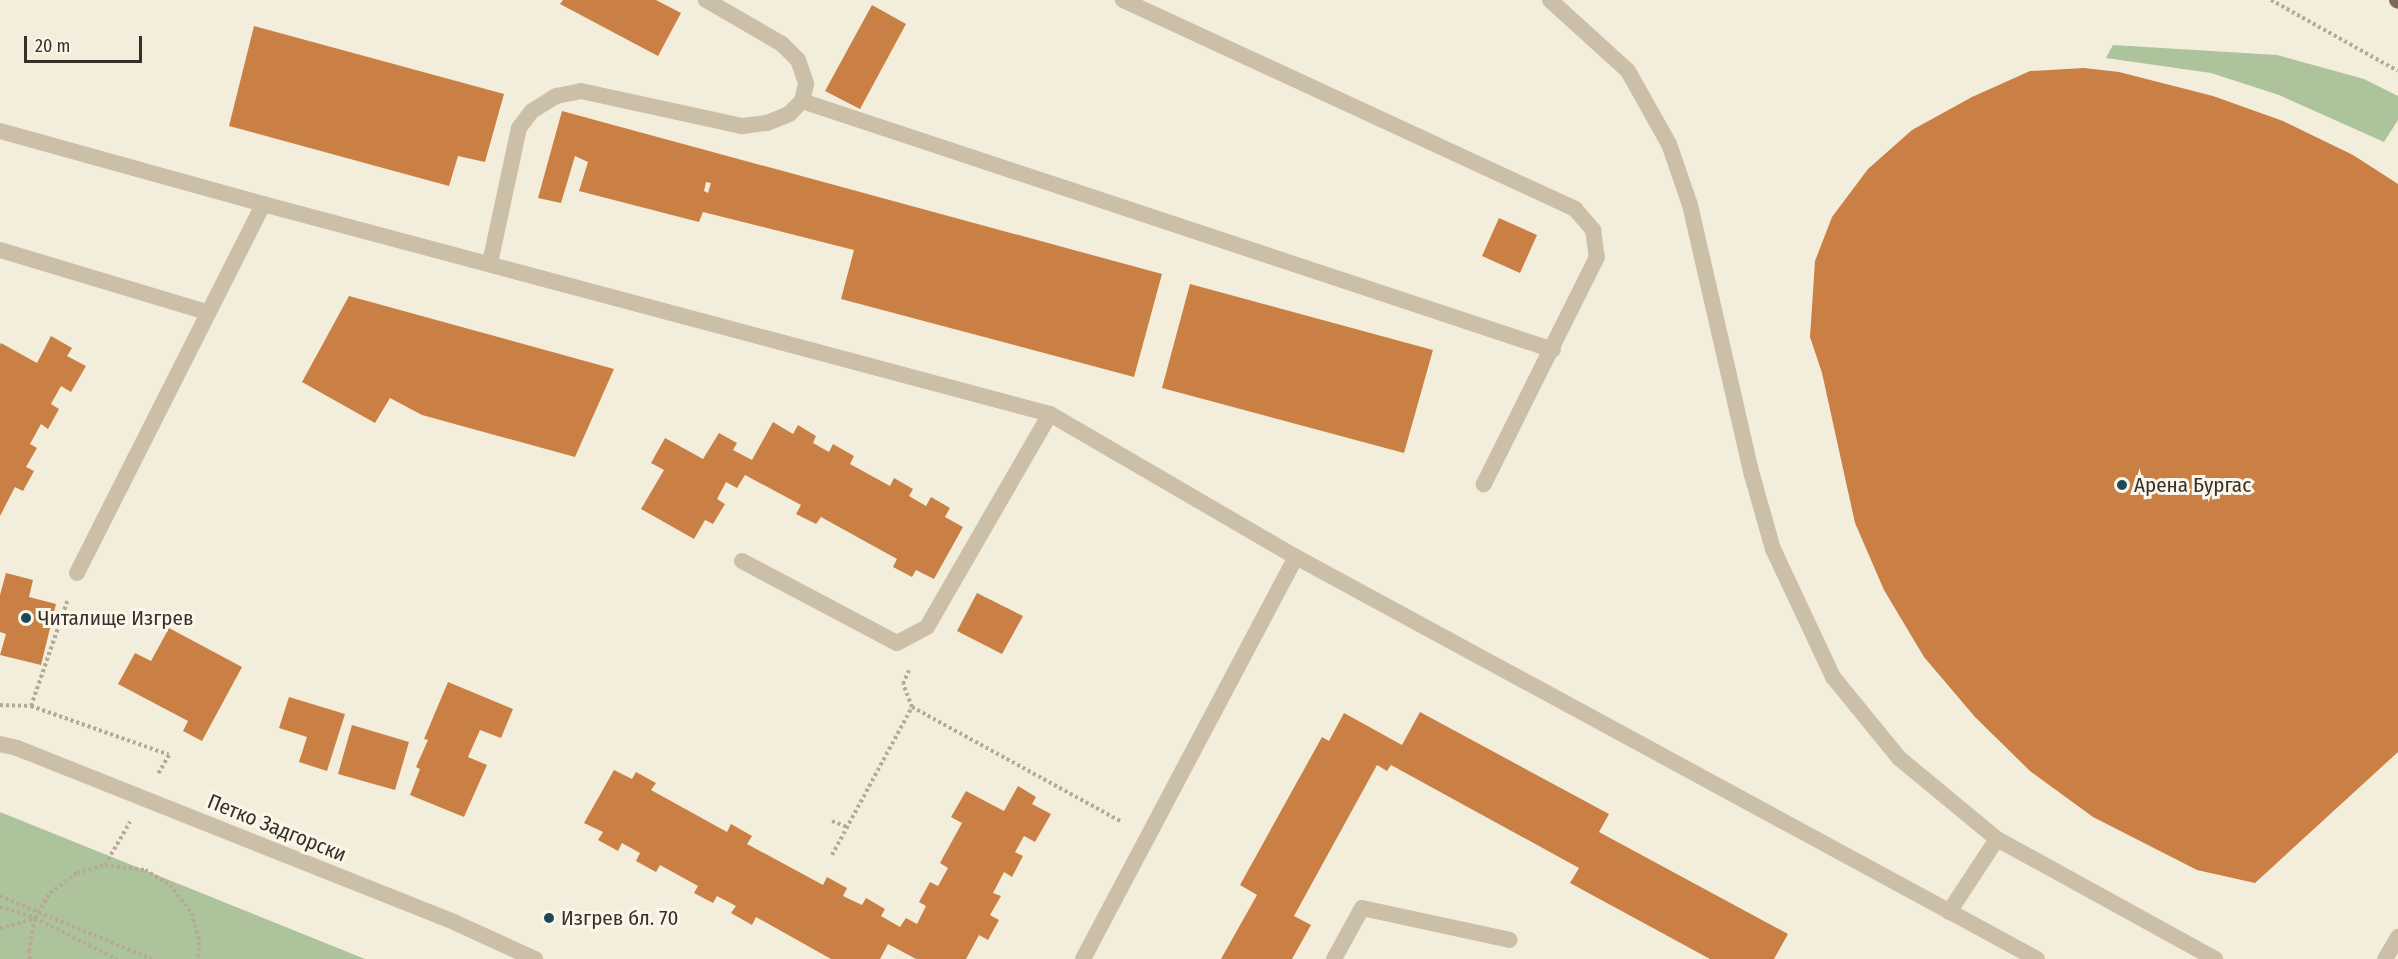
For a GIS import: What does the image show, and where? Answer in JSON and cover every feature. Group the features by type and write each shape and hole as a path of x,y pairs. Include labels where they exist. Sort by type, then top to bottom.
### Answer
{"street":[{"path":"490,263 519,128 532,111 556,96 581,91 742,126 767,123 789,114 802,101 806,82 798,60 782,44 706,0"},
{"path":"1123,0 1575,209 1593,230 1597,257 1553,350 1484,484"},
{"path":"1550,0 1628,71 1669,144 1690,205 1752,475 1773,549 1833,677 1899,758 1997,839 2215,959"},
{"path":"802,101 1553,350"},
{"path":"0,131 263,204 1050,414 1296,557 2037,959"},
{"path":"77,573 263,204"},
{"path":"0,250 207,312"},
{"path":"742,561 897,644 927,627 1050,414"},
{"path":"1083,959 1296,557"},
{"name":"Петко Задгорски","path":"0,744 27,752 456,923 535,959"},
{"path":"1950,912 1997,839"},
{"path":"1334,959 1362,908 1510,940"},
{"path":"2385,959 2398,937"}],"path":[{"path":"2271,0 2398,70"},
{"path":"31,706 77,573"},
{"path":"927,627 903,684 912,707 1148,835"},
{"path":"832,855 912,707"},
{"path":"832,821 847,827"},
{"path":"30,959 29,951 35,918 50,893 77,873 105,865 145,870 170,885 192,914 199,942 198,959"},
{"path":"0,896 151,959"},
{"path":"0,907 35,918 117,959"},
{"path":"0,928 35,918"}],"green space":[{"path":"2113,45 2277,55 2364,79 2398,96 2398,120 2384,142 2279,95 2211,73 2106,58"},
{"path":"0,812 365,959 0,959"}],"building":[{"path":"563,0 656,0 681,13 658,56 560,4"},
{"path":"872,5 906,24 860,109 825,91"},
{"path":"254,26 504,94 485,162 458,156 449,186 229,126"},
{"name":"Арена Бургас","path":"2084,68 2119,72 2213,96 2283,121 2353,155 2398,184 2398,752 2255,883 2197,870 2093,817 2030,771 1975,717 1924,657 1884,590 1855,523 1822,373 1810,337 1815,261 1832,217 1868,169 1912,130 1972,97 2030,71"},
{"path":"562,111 1162,274 1134,377 841,299 854,250 703,212 699,222 579,191 588,162 575,156 561,203 538,198","holes":["706,182 711,183 708,193 704,191"]},
{"path":"1499,218 1537,235 1520,273 1482,256"},
{"path":"1190,284 1433,350 1404,453 1162,388"},
{"path":"349,296 614,369 575,457 422,415 390,398 375,423 302,382"},
{"path":"51,336 72,348 67,356 86,366 71,392 61,386 51,404 59,409 48,429 41,424 30,444 37,448 26,467 34,471 23,491 15,487 0,516 0,345 1,343 37,363"},
{"path":"773,422 793,434 798,425 816,436 813,443 829,452 833,444 854,456 850,464 890,486 894,478 913,489 909,496 926,506 931,497 950,508 945,517 963,527 934,579 916,570 912,577 893,567 897,559 821,517 816,524 796,514 801,505 745,475 737,488 726,482 717,499 725,504 713,524 705,520 694,539 641,509 664,470 651,463 665,438 703,459 719,433 737,443 733,450 752,460"},
{"name":"Читалище Изгрев","path":"6,573 33,580 29,597 56,604 41,665 0,655 6,634 0,632 0,595"},
{"path":"977,593 1023,616 1002,654 957,631"},
{"path":"169,628 242,667 202,741 183,731 188,721 118,684 135,653 151,661"},
{"path":"448,682 513,709 501,738 480,730 468,757 487,765 464,817 410,795 420,769 416,767 428,740 424,739"},
{"path":"289,697 345,714 327,771 299,762 307,737 279,728"},
{"path":"1420,712 1609,814 1599,832 1788,934 1774,959 1710,959 1570,883 1579,868 1391,765 1387,771 1377,765 1294,916 1311,925 1292,959 1221,959 1257,895 1240,885 1322,737 1329,741 1344,713 1402,745"},
{"path":"352,725 409,742 395,790 338,774"},
{"path":"614,770 632,779 636,772 656,783 651,790 727,832 731,824 752,836 747,844 823,885 827,877 847,888 843,896 862,905 866,898 885,909 881,916 900,927 906,918 917,924 926,906 919,902 930,882 938,886 948,868 940,863 962,823 951,817 966,791 1004,811 1018,786 1036,797 1032,804 1051,814 1035,842 1024,836 1015,852 1023,856 1012,877 1004,872 993,893 1001,896 990,915 999,920 988,940 979,935 966,959 916,959 888,944 880,959 831,959 756,917 752,925 731,913 736,906 717,896 713,903 694,893 698,886 660,865 656,872 636,861 640,853 622,843 618,851 598,840 603,832 584,823"}],"place":[{"name":"Арена Бургас","path":"2122,485"},
{"name":"Читалище Изгрев","path":"26,618"},
{"name":"Изгрев бл. 70","path":"549,918"}]}
